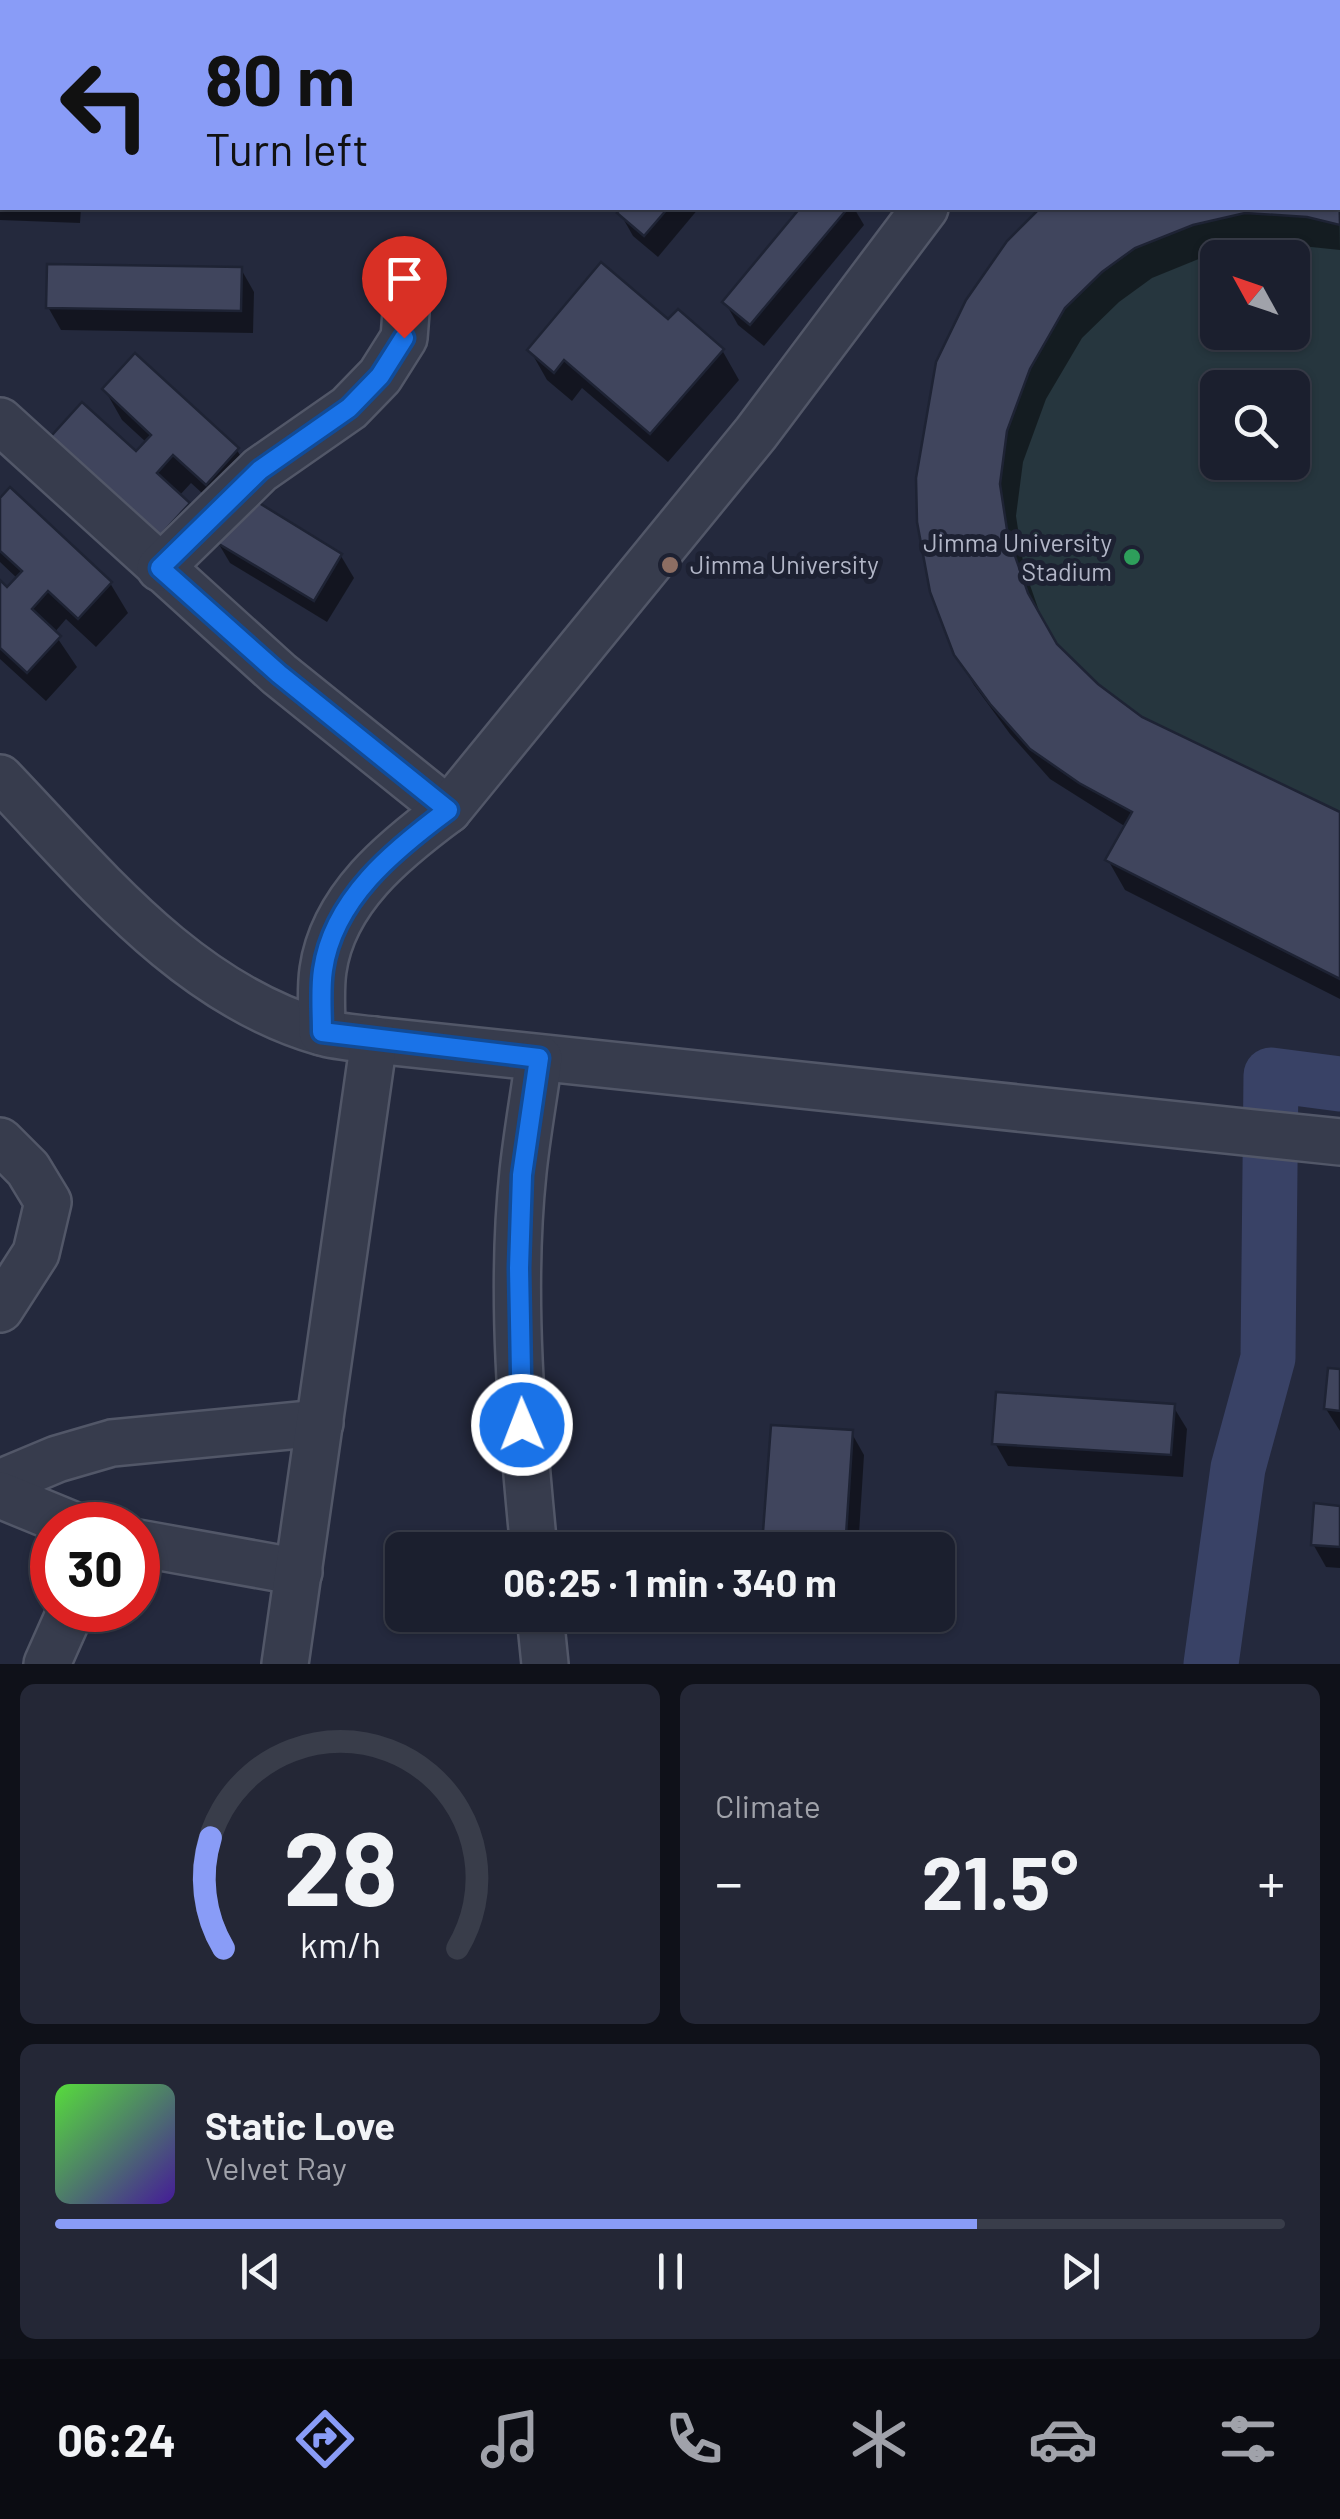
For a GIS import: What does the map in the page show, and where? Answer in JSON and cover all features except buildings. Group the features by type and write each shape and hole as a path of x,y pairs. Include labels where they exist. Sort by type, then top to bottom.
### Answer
{"street":[{"path":"322,1032 322,972 345,909 394,850 448,810 756,432 923,210"},
{"path":"160,568 260,470 349,408 380,376 404,338 407,300 399,277"},
{"path":"0,421 279,674 448,810"},
{"path":"0,778 112,895 191,967 270,1012 322,1032 1340,1142"},
{"path":"285,1664 374,1040"},
{"path":"532,1532 522,1425 519,1268 522,1175 539,1058"},
{"path":"0,1141 28,1169 48,1202 36,1253 0,1309"},
{"path":"0,1483 57,1459 112,1444 320,1423"},
{"path":"0,1496 30,1508"},
{"path":"160,1548 298,1572"},
{"path":"47,1664 62,1632"},
{"path":"542,1632 545,1664"}],"shaded area":[{"name":"Jimma University Stadium","path":"1038,210 1340,210 1340,979 1105,860 1132,811 1079,783 1030,749 990,704 917,522 916,478 936,362 966,300 1007,241"}],"waterway":[{"path":"1211,1664 1238,1468 1268,1358 1271,1075 1340,1084"}],"place":[{"name":"Jimma University Stadium","path":"1132,557"},
{"name":"Jimma University","path":"670,565"}],"route":[{"path":"404,338 380,376 349,408 260,470 160,568 279,674 448,810 394,850 345,909 322,972 322,1032 539,1058 522,1175 522,1425"}]}
